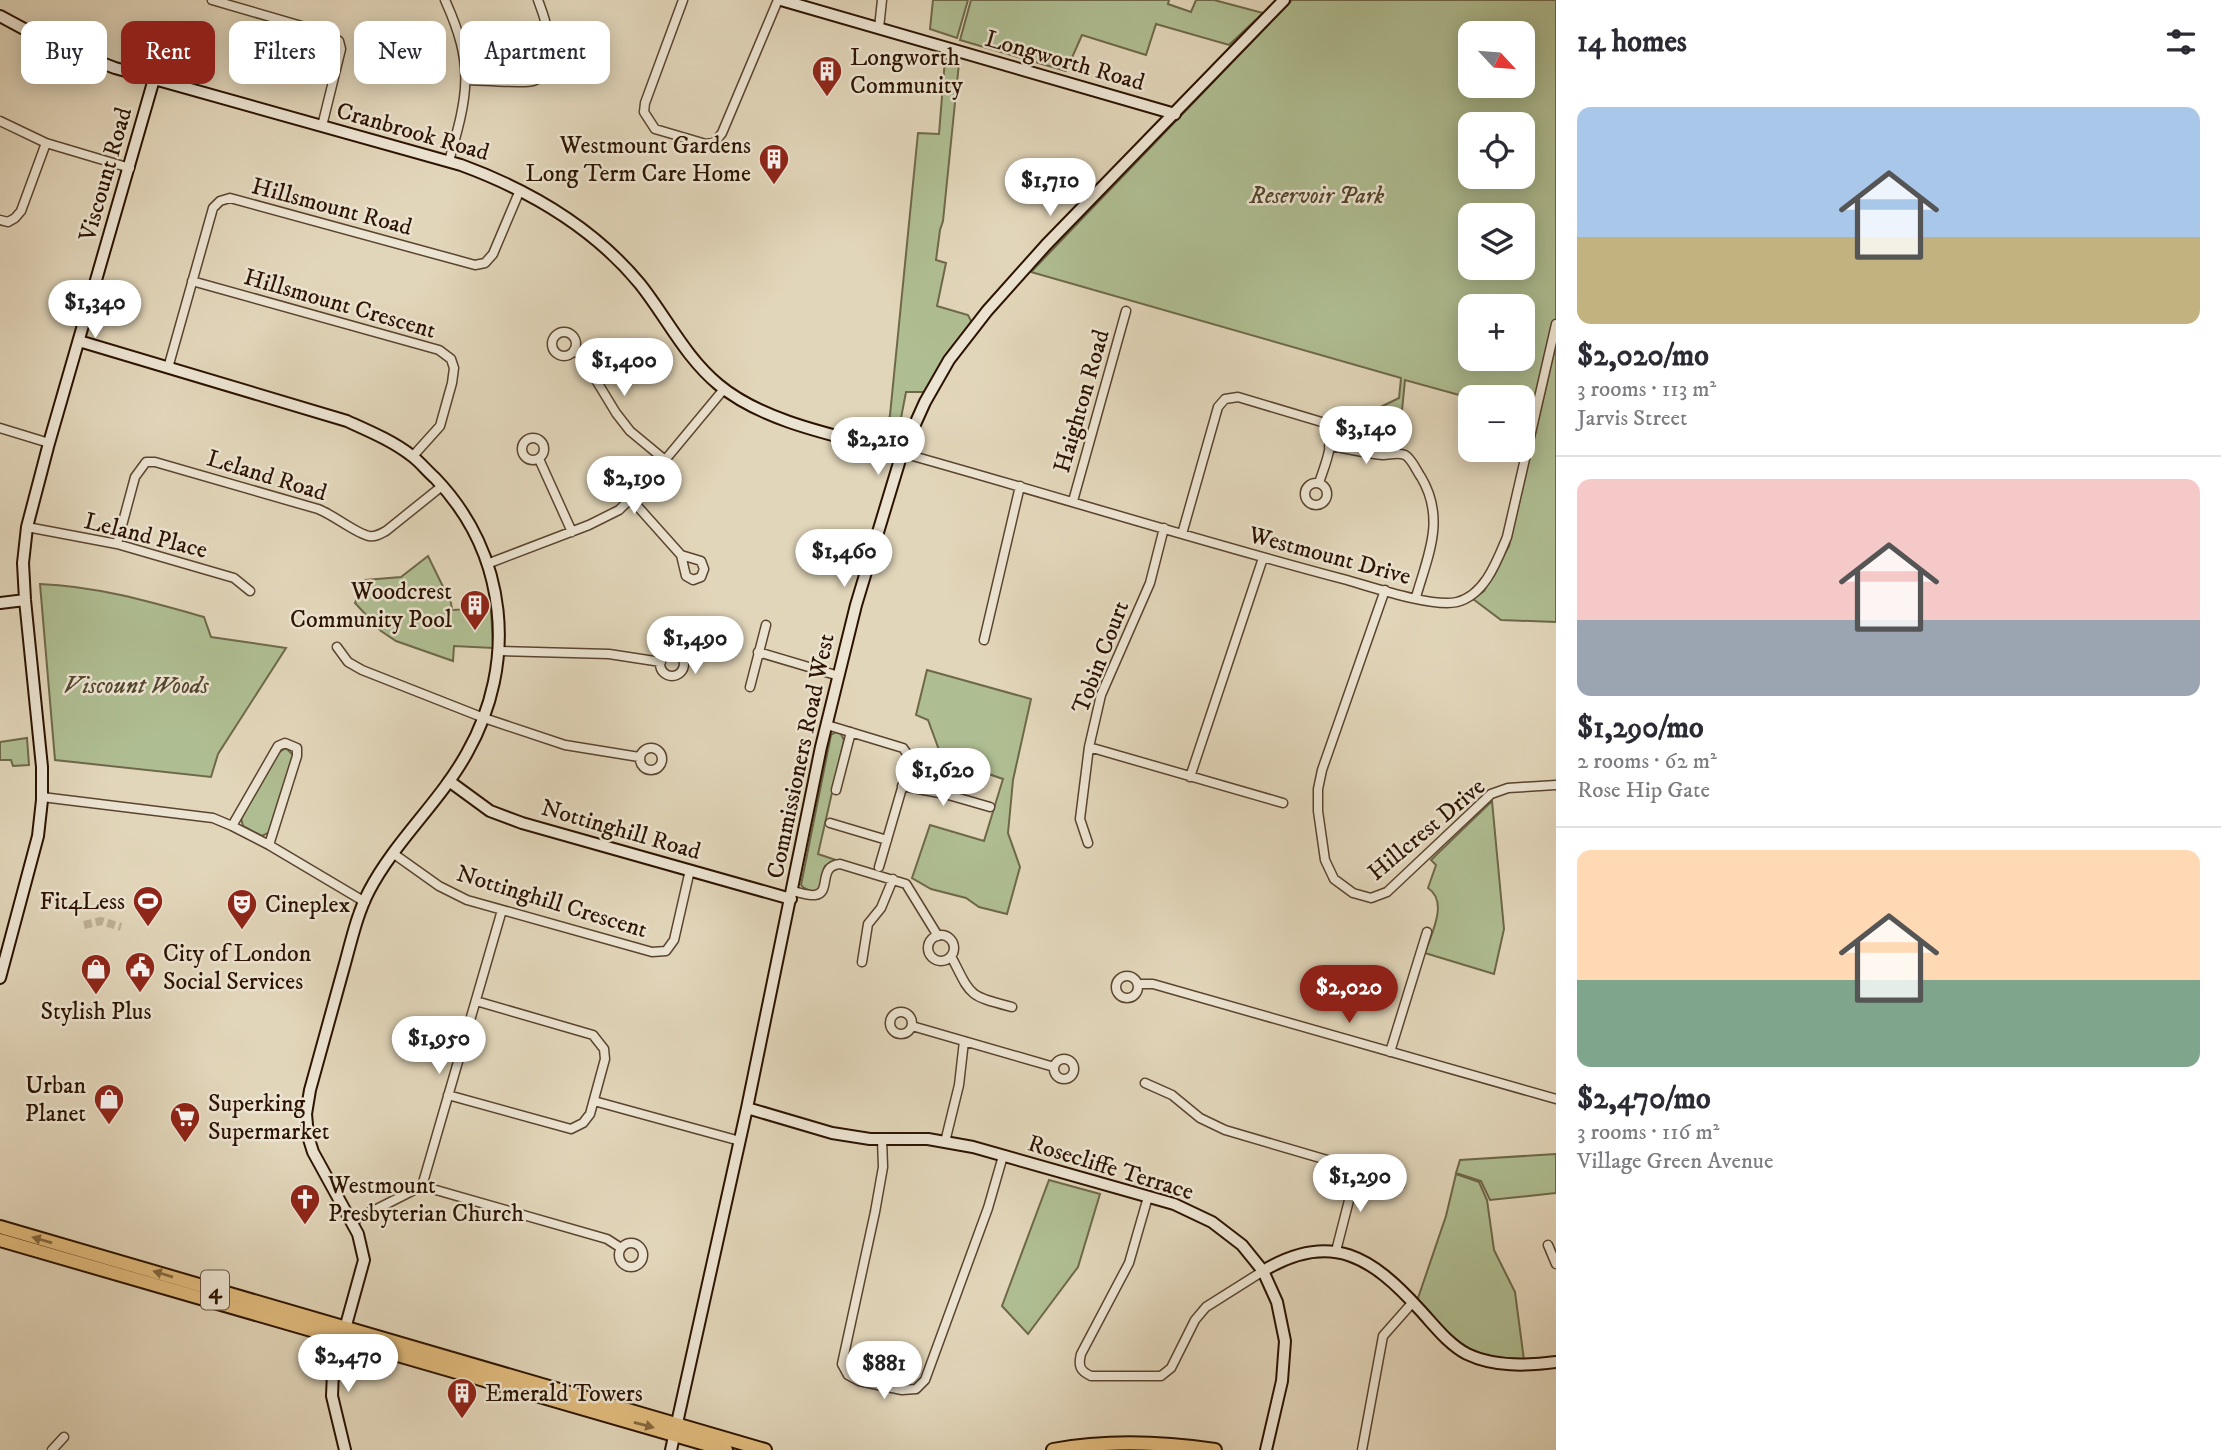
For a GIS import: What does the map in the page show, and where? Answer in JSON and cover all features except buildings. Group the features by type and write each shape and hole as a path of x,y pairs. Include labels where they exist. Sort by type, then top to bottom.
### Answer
{"main road":[{"name":"4","path":"0,1227 344,1333"},
{"name":"4","path":"0,1240 488,1370 676,1429 765,1450"},
{"name":"4","path":"676,1429 726,1450"},
{"path":"1053,1450 1119,1443 1174,1444 1215,1450"}],"street":[{"path":"212,0 329,34 339,41 341,49 322,126"},
{"path":"445,0 460,39"},
{"path":"538,0 544,21"},
{"path":"683,0 644,112 655,130 706,144 715,142 722,133 780,0"},
{"name":"Longworth Road","path":"780,0 1175,114"},
{"path":"879,28 882,0"},
{"name":"Commissioners Road West","path":"671,1450 740,1142 827,725 856,605 902,453 925,402 949,360 988,311 1045,245 1284,0"},
{"name":"Cranbrook Road","path":"0,16 52,44 121,70"},
{"name":"Viscount Road","path":"0,978 38,836 42,797 42,767 24,600 23,563 27,527 154,84"},
{"name":"Cranbrook Road","path":"173,84 449,162 503,180 585,230 610,252 640,285 692,358 724,389 753,407 796,424 902,453"},
{"path":"449,162 464,110 466,84"},
{"path":"0,121 46,143 130,168"},
{"path":"0,220 8,222 21,211 46,143"},
{"name":"Hillsmount Road","path":"168,368 213,208 220,201 230,198 475,265 485,263 493,254 520,190"},
{"name":"Hillsmount Crescent","path":"192,281 439,350 451,359 454,368 452,383 440,426 413,456"},
{"name":"Haighton Road","path":"1073,501 1126,311"},
{"name":"Westmount Drive","path":"902,453 1264,558 1385,590 1455,602 1469,597 1485,582 1507,537 1556,324"},
{"path":"79,341 346,421 373,432 413,456 464,514 487,564 498,609 497,673 484,719 449,781 368,892 310,1090 306,1114 313,1152 358,1234 364,1260 334,1372 332,1396 345,1450"},
{"path":"574,350 582,357 630,431 665,460"},
{"path":"487,564 572,532 619,510 724,389"},
{"path":"1182,534 1218,407 1225,399 1238,397 1325,423 1332,439 1319,482"},
{"path":"0,428 49,443"},
{"path":"1329,446 1381,455 1402,454 1410,459 1425,484 1432,501 1435,522 1416,597"},
{"path":"539,459 572,532"},
{"name":"Leland Road","path":"117,544 135,477 146,462 155,462 318,509 369,536 377,536 386,531 442,486"},
{"path":"984,640 1020,486"},
{"path":"631,499 681,555"},
{"name":"Leland Place","path":"27,527 117,544 234,578 250,591"},
{"name":"Tobin Court","path":"1088,843 1080,819 1088,747 1101,695 1150,583 1164,528"},
{"path":"1190,777 1264,558"},
{"name":"Hillcrest Drive","path":"1385,590 1322,770 1318,789 1318,811 1325,860 1334,879 1353,893 1371,898 1387,892 1490,794 1508,788 1556,785"},
{"path":"0,603 24,600"},
{"path":"750,687 765,625"},
{"path":"337,647 348,663 362,670 484,719 565,745 639,757"},
{"path":"498,651 609,654 661,662"},
{"path":"758,652 839,676"},
{"path":"827,725 903,748 908,755 909,764 879,867"},
{"path":"836,790 851,732"},
{"path":"232,826 278,746 285,743 297,748 297,756 269,845"},
{"path":"1088,747 1283,803"},
{"name":"Nottinghill Road","path":"449,781 490,811 522,823 690,870 792,895"},
{"path":"902,786 945,794 990,807"},
{"path":"42,797 213,818 269,845 365,902"},
{"path":"830,823 887,840"},
{"name":"Nottinghill Crescent","path":"394,854 439,886 467,900 652,952 666,951 674,940 690,870"},
{"path":"792,895 820,894 824,888 827,870 833,865 841,864 906,884 938,936"},
{"path":"862,962 868,924 881,908 893,879"},
{"path":"422,1186 502,910"},
{"path":"1391,1052 1427,932"},
{"path":"938,936 946,936 954,948 951,956 939,961 929,953 930,941 938,936"},
{"path":"951,956 968,990 975,997 1012,1007"},
{"path":"1138,985 1153,984 1556,1099"},
{"path":"448,1095 571,1129 583,1124 594,1101 605,1059 604,1049 593,1035 476,1001"},
{"path":"912,1026 1054,1067"},
{"path":"945,1142 959,1086 964,1041"},
{"path":"1145,1083 1172,1094 1200,1118 1225,1130 1385,1177 1400,1185"},
{"path":"594,1101 740,1142"},
{"name":"Rosecliffe Terrace","path":"747,1108 832,1133 882,1139 928,1139 1003,1156 1174,1204 1212,1222 1242,1245 1264,1271 1277,1303 1285,1341 1282,1381 1266,1450"},
{"path":"882,1139 883,1167 842,1364 848,1375 859,1381 902,1390 916,1389 925,1380 988,1208 1003,1156"},
{"path":"1336,1251 1357,1169"},
{"path":"351,1222 422,1186 607,1239 621,1248"},
{"path":"1148,1197 1129,1263 1081,1354 1080,1367 1091,1376 1161,1376 1171,1368 1195,1320 1206,1307 1281,1260 1318,1250 1336,1251 1366,1262 1413,1301 1448,1341 1467,1354 1507,1365 1556,1362"},
{"path":"1548,1245 1556,1264"},
{"path":"1362,1450 1383,1336 1413,1301"},
{"path":"52,1450 64,1437"}],"green space":[{"path":"933,0 968,0 957,38 930,29"},
{"path":"971,0 1169,0 1168,4 1191,12 1196,0 1214,0 1263,13 1229,45 1156,24 1146,55 1082,35 1066,71 960,40"},
{"name":"Reservoir Park","path":"1292,0 1556,0 1556,320 1535,401 1535,385 1458,385 1458,395 1405,380 1398,451 1394,451 1394,447 1366,448 1373,417 1366,414 1399,398 1401,378 1031,272"},
{"path":"945,59 959,63 943,221 936,260 946,263 937,306 968,315 972,323 924,392 906,392 897,439 885,435 890,415 918,133 939,134"},
{"path":"1556,343 1556,622 1501,620 1473,599 1484,591 1509,546 1528,462 1535,462 1535,434"},
{"path":"428,556 452,610 491,608 493,648 454,646 453,661 396,641 381,631 355,603 365,580 401,577"},
{"name":"Viscount Woods","path":"40,584 103,591 144,600 204,617 211,637 286,648 218,754 211,777 55,760"},
{"path":"927,670 1031,699 1013,780 1008,833 1020,867 1007,914 979,907 966,898 931,889 912,878 930,825 984,841 1003,779 942,758 928,720 916,715"},
{"path":"836,732 841,734 844,740 818,854 839,861 825,866 819,890 811,891 801,885 831,735"},
{"path":"27,738 29,765 13,766 11,760 0,760 0,742"},
{"path":"286,748 293,755 291,764 270,832 262,836 243,826 241,818 276,754"},
{"path":"1492,801 1504,929 1494,974 1425,953 1438,910 1434,894 1428,888 1436,865 1431,860"},
{"path":"1556,1154 1556,1193 1490,1200 1481,1181 1456,1173 1460,1160"},
{"path":"1456,1174 1479,1182 1487,1200 1494,1250 1515,1292 1524,1360 1490,1357 1463,1345 1417,1301 1446,1216"},
{"path":"1049,1180 1100,1194 1078,1267 1028,1334 1002,1306"}],"tunnel":[{"path":"84,925 101,921 121,927"}],"place":[{"name":"Longworth Community","path":"827,98"},
{"name":"Westmount Gardens Long Term Care Home","path":"774,186"},
{"name":"Woodcrest Community Pool","path":"475,632"},
{"name":"Fit4Less","path":"148,928"},
{"name":"Cineplex","path":"242,931"},
{"name":"City of London Social Services","path":"140,994"},
{"name":"Stylish Plus","path":"96,996"},
{"name":"Urban Planet","path":"109,1126"},
{"name":"Superking Supermarket","path":"185,1144"},
{"name":"Westmount Presbyterian Church","path":"305,1226"},
{"name":"Emerald Towers","path":"462,1420"}]}
